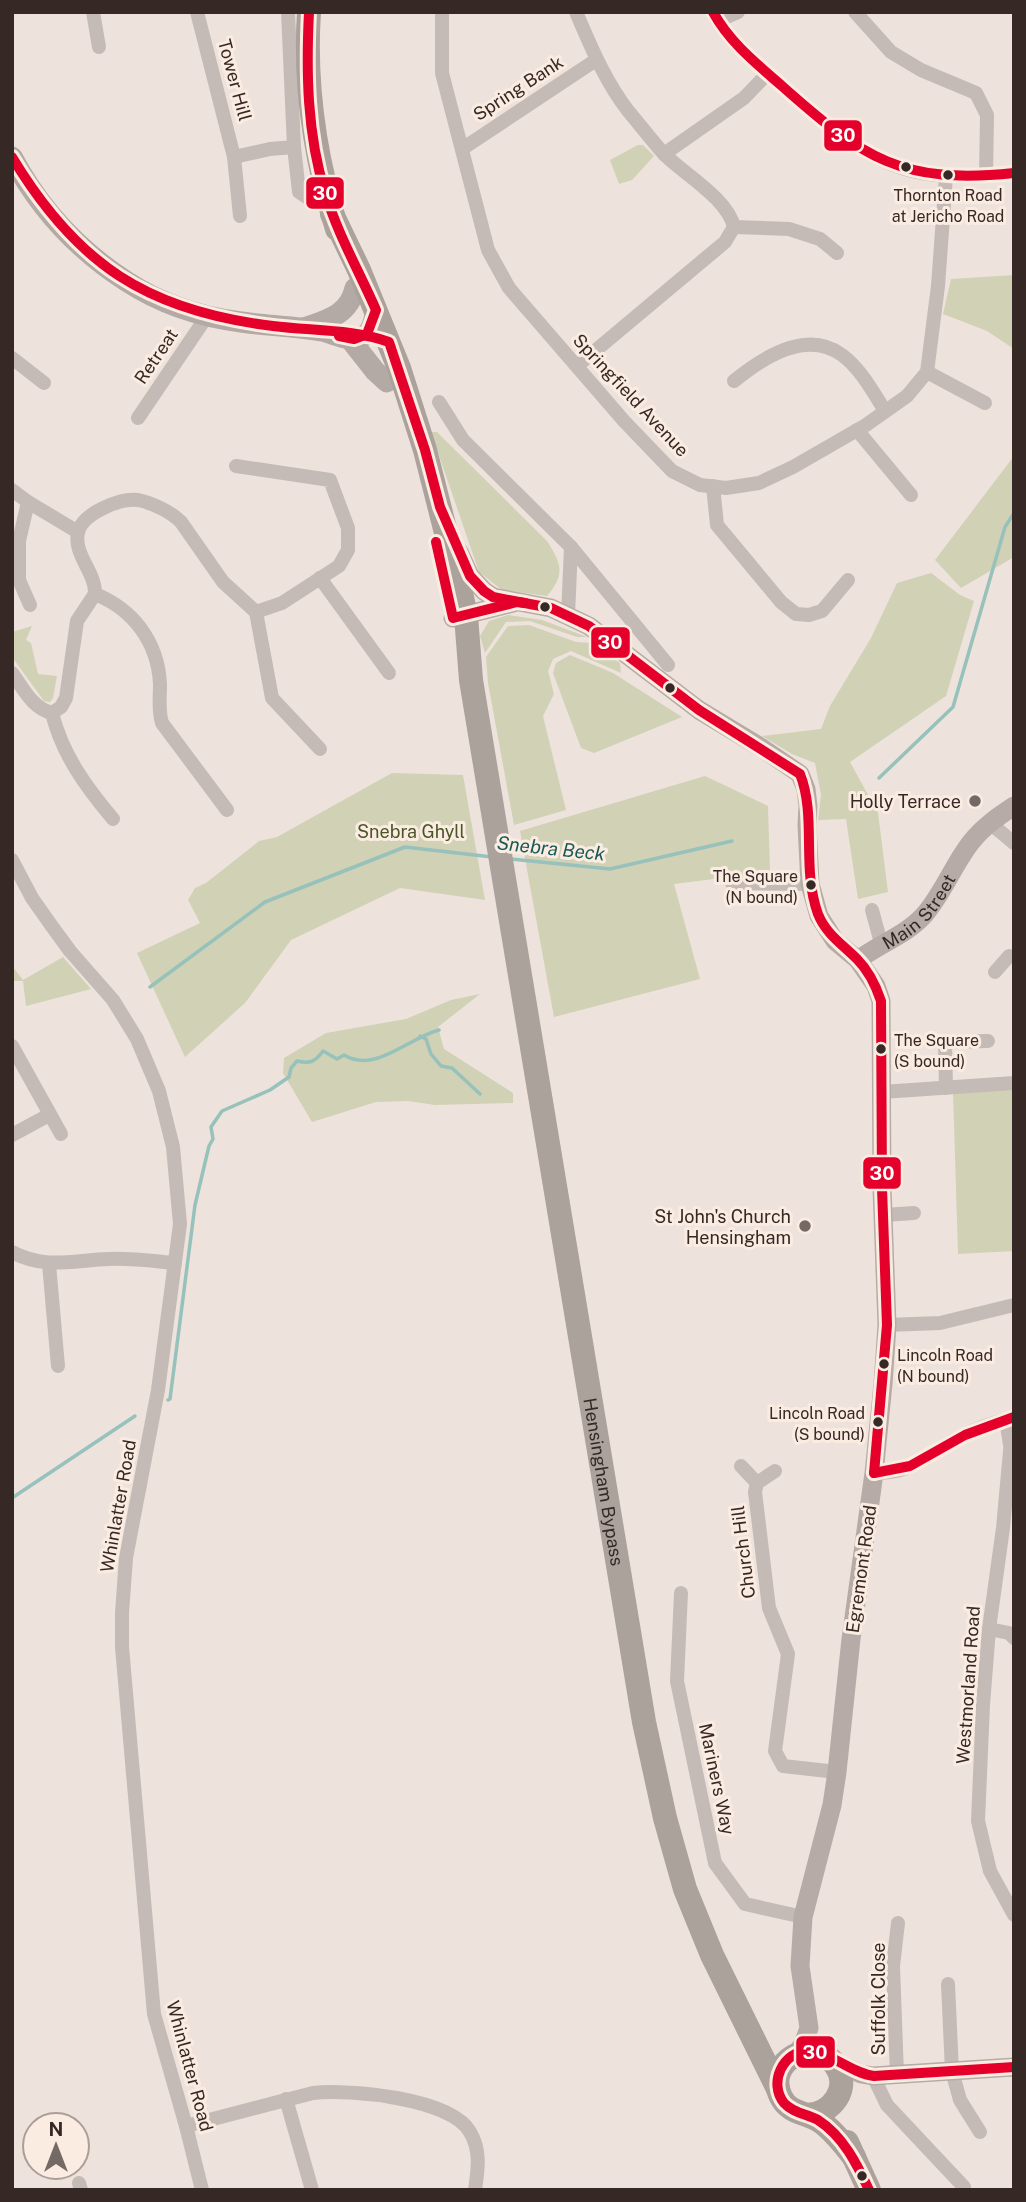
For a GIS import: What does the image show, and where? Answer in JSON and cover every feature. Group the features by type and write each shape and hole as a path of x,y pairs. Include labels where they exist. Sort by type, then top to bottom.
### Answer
{"highway":[{"path":"309,12 309,100 316,149 330,206 461,612"},
{"path":"330,206 370,332 425,450 461,612"},
{"name":"Hensingham Bypass","path":"461,612 645,1722 665,1818 685,1889 698,1922 778,2089"},
{"name":"Hensingham Bypass","path":"749,2028 762,2042 792,2057"},
{"path":"854,2157 821,2122 786,2105 778,2089 778,2076 792,2057 809,2051 829,2058 839,2072 838,2096 843,2132 869,2190"},
{"path":"807,2115 823,2112 838,2096"}],"main road":[{"path":"12,157 49,213 94,258 148,294 207,316 242,322 312,330 370,332"},
{"path":"312,330 341,313 351,300 355,288"},
{"path":"440,508 470,576 493,597 551,608 568,615 616,645 699,710 800,774 806,789 810,884 819,916 835,941 858,960"},
{"path":"461,612 493,597"},
{"path":"461,612 517,602"},
{"name":"Main Street","path":"858,960 881,943 911,927 924,915 971,842 989,823 1014,806"},
{"name":"Egremont Road","path":"808,2012 800,1966 803,1917 832,1804 837,1772 851,1639 874,1473 887,1325 881,1001 876,986 858,960"},
{"path":"792,2057 807,2035 808,2012"},
{"path":"808,2012 829,2058 861,2074 897,2075 1014,2067"},
{"path":"838,2096 847,2086 873,2076"}],"street":[{"path":"93,12 99,47"},
{"name":"Tower Hill","path":"197,12 234,157 240,216"},
{"path":"288,12 294,147 299,192 311,200 330,206"},
{"name":"Springfield Avenue","path":"442,12 442,73 478,220 488,250 509,288 673,471 700,485 726,488 759,483 793,467 886,411 906,396 927,372"},
{"path":"576,12 596,60 627,110 664,154 703,187 731,216 734,228 725,242 577,366"},
{"path":"738,12 715,17 734,44 833,130 872,155 911,171 946,176 1014,173"},
{"path":"855,12 891,52 921,70 976,93 987,115 986,176"},
{"name":"Spring Bank","path":"462,149 596,60"},
{"path":"664,154 744,99 768,73"},
{"path":"234,157 294,147"},
{"path":"946,176 927,372 985,403"},
{"path":"734,228 789,229 820,239 837,253"},
{"name":"Retreat","path":"138,418 207,316"},
{"path":"734,381 754,365 784,349 816,344 841,354 863,376 886,411"},
{"path":"12,358 44,383"},
{"path":"439,402 463,440 572,547 668,665"},
{"path":"857,430 911,495"},
{"path":"236,466 330,480 348,528 348,550 339,566 282,603 256,612"},
{"path":"713,486 717,525 781,602 796,614 809,615 821,611 848,580"},
{"path":"12,489 28,502 78,532"},
{"path":"12,673 41,710 52,713 61,707 66,698 77,621 95,594 93,579 80,549 78,532 88,517 130,500 139,500 173,514 223,582 256,612 272,698 320,749"},
{"path":"28,502 19,541 19,580 30,605"},
{"path":"568,615 572,547"},
{"path":"320,578 389,673"},
{"path":"95,594 120,605 140,626 159,671 159,712 162,723 222,793 227,810"},
{"path":"52,713 58,737 87,788 113,819"},
{"path":"989,823 1014,844"},
{"name":"Whinlatter Road","path":"14,867 51,925 113,1000 137,1039 150,1066 167,1116 175,1156 180,1224 158,1390 126,1558 122,1647 154,2014 202,2190"},
{"path":"732,883 810,884"},
{"path":"872,910 881,943"},
{"path":"996,972 1006,954"},
{"path":"946,1088 945,1042 988,1041"},
{"path":"12,1046 61,1135"},
{"path":"883,1092 1014,1083"},
{"path":"12,1135 49,1115"},
{"path":"884,1215 914,1213"},
{"path":"12,1252 50,1264 116,1259 175,1263"},
{"path":"50,1264 58,1366"},
{"path":"887,1325 940,1323 1014,1305"},
{"path":"874,1473 895,1471 918,1464 960,1437 1010,1419"},
{"name":"Westmorland Road","path":"1010,1419 1012,1456 1008,1526 989,1629 978,1821 990,1871 1014,1915"},
{"name":"Church Hill","path":"741,1466 757,1483"},
{"name":"Church Hill","path":"775,1471 757,1483 755,1492 769,1608 788,1654 775,1751 783,1766 837,1772"},
{"name":"Mariners Way","path":"681,1593 677,1681 715,1863 745,1904 803,1917"},
{"path":"989,1629 1009,1633 1014,1638"},
{"name":"Suffolk Close","path":"897,2075 893,1966 898,1923"},
{"path":"948,1984 952,2071 960,2100 980,2132"},
{"path":"873,2076 887,2105 964,2187"},
{"path":"186,2126 313,2092 354,2091 446,2111 460,2119 477,2146 475,2190"},
{"path":"286,2099 312,2190"}],"green space":[{"path":"643,145 654,156 632,180 619,184 610,160"},
{"path":"1014,275 1014,349 987,331 943,314 951,279"},
{"path":"431,432 437,432 547,541 556,556 559,575 547,596 502,590 479,572"},
{"path":"1014,456 1014,557 961,588 935,560"},
{"path":"931,573 960,595 974,601 946,696 850,762 878,813 888,892 858,899 846,819 818,820 821,795 815,763 792,754 762,736 821,729 830,706 871,638 897,583"},
{"path":"508,615 542,620 587,637 577,637 530,621 506,622 485,653 480,636 489,621"},
{"path":"529,625 576,642 591,643 620,663 621,673 571,651 553,659 548,671 554,694 543,716 566,810 514,825 488,683 486,657 508,626"},
{"path":"32,626 26,640 31,643 38,674 57,676 50,702 44,701 12,657 12,632"},
{"path":"570,655 613,673 682,717 594,753 581,748 553,673 556,663"},
{"name":"Snebra Ghyll","path":"392,773 463,775 485,900 400,888 291,940 245,1003 185,1057 137,953 200,923 188,900 195,888 206,883 259,841 277,837"},
{"path":"705,776 768,806 770,872 674,884 700,979 554,1017 520,831"},
{"path":"63,957 91,989 26,1006 23,981 12,981 12,966 23,980"},
{"path":"480,994 438,1027 444,1049 513,1093 513,1103 435,1105 408,1101 376,1102 312,1122 283,1073 284,1058 326,1033 406,1019 451,1000"},
{"path":"1014,1088 1014,1251 958,1254 953,1092"}],"waterway":[{"name":"Snebra Beck","path":"879,778 953,707 1005,527 1014,513"},
{"name":"Snebra Beck","path":"511,859 610,869 732,841"},
{"name":"Snebra Beck","path":"150,987 265,902 405,847 492,857"},
{"path":"168,1400 195,1205 213,1139 211,1127 222,1111 270,1090 289,1077 291,1068 297,1061 312,1061 323,1051 337,1059 344,1055 356,1060 380,1058 439,1030"},
{"path":"420,1036 426,1039 431,1054 441,1066 452,1068 480,1094"},
{"path":"12,1498 135,1416"}],"transit line":[{"name":"30","path":"309,12 309,103 314,148 336,222 376,310 367,334 354,339 339,336"},
{"name":"30","path":"713,12 727,34 754,61 811,111 861,148 886,161 913,170 942,175 1014,173"},
{"name":"30","path":"12,157 37,195 90,254 120,276 153,294 229,319 346,333 389,342 425,450 440,507 470,576 484,591 493,597 551,608 589,626 699,710 800,774 808,807 810,878 818,914 830,933 865,968 881,1001 882,1188 887,1325 874,1473"},
{"name":"30","path":"436,542 453,618 517,602 525,603"},
{"name":"30","path":"874,1473 910,1466 965,1435 1014,1417"},
{"name":"30","path":"869,2190 854,2161 835,2134 818,2120 788,2106 779,2095 778,2078 785,2062 791,2056 799,2052 816,2052 874,2076 1014,2067"}],"place":[{"name":"Thornton Road at Jericho Road","path":"948,175"},
{"name":"Holly Terrace","path":"975,801"},
{"name":"The Square (N bound)","path":"811,885"},
{"name":"The Square (S bound)","path":"881,1049"},
{"name":"St John's Church Hensingham","path":"805,1226"},
{"name":"Lincoln Road (N bound)","path":"884,1364"},
{"name":"Lincoln Road (S bound)","path":"878,1422"}]}
